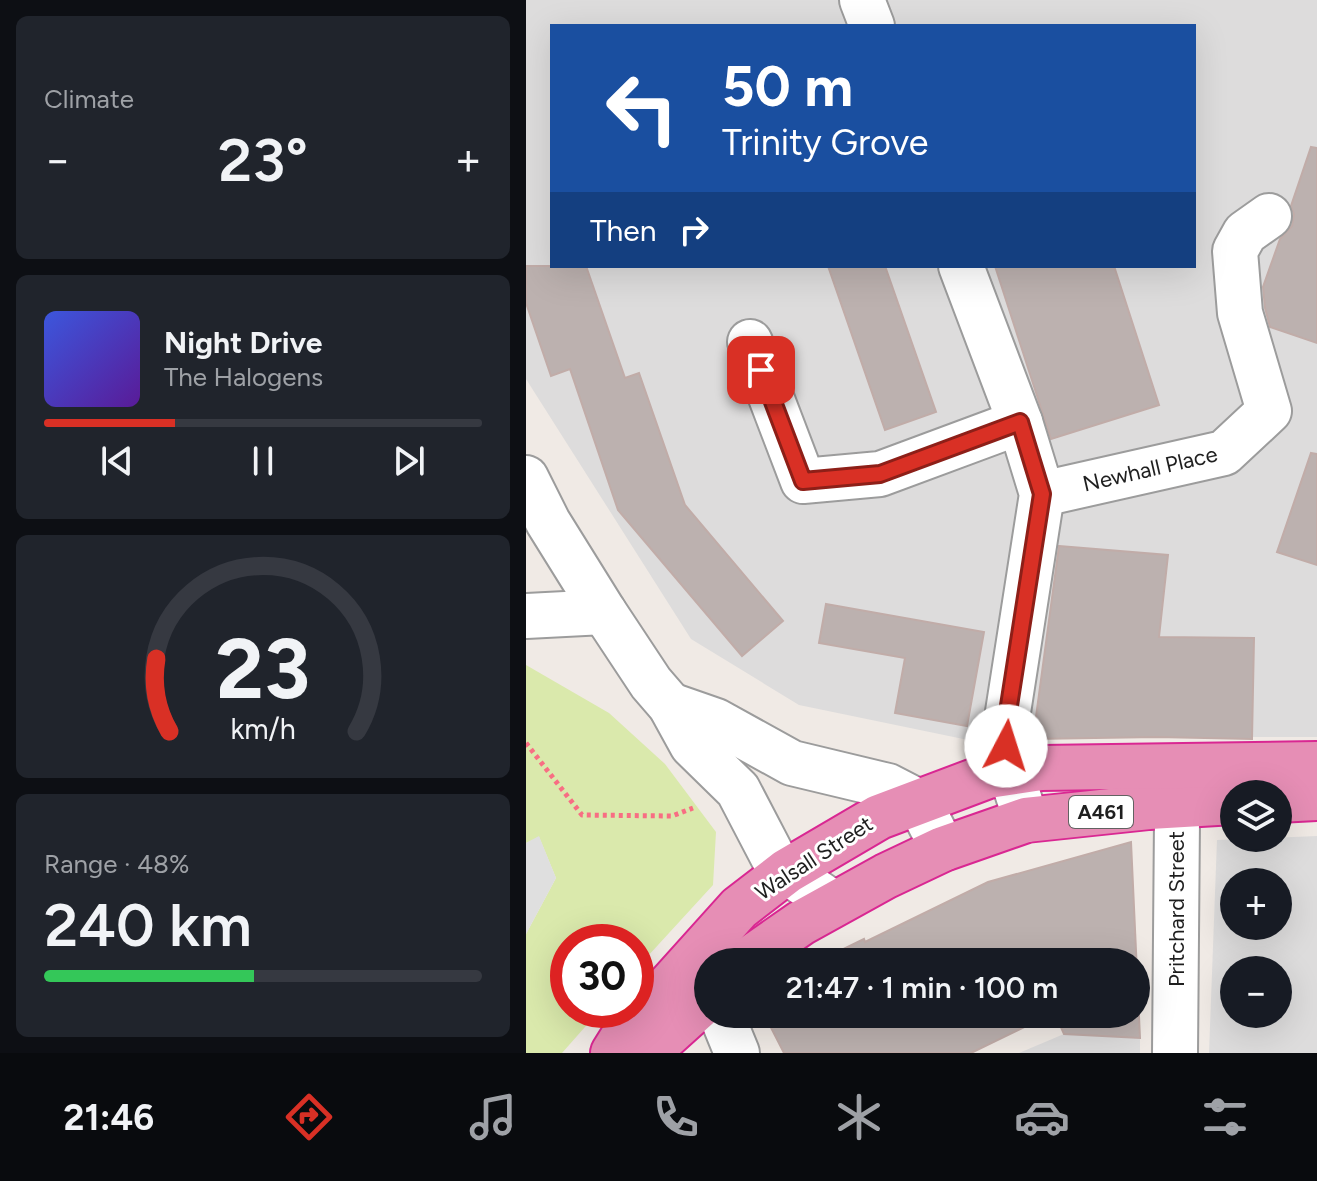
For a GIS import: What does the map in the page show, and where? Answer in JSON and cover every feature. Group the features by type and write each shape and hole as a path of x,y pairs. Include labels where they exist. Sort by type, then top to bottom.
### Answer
{"highway":[{"name":"Walsall Street","path":"764,948 834,904 943,849 1026,820 1175,785 1317,764"},
{"name":"Walsall Street","path":"719,948 739,908 787,871 879,817 988,776 1041,768 1175,785 1220,798"},
{"path":"1292,799 1317,798"},
{"name":"Walsall Street","path":"613,1053 623,1037 694,993"},
{"name":"Walsall Street","path":"647,1053 694,995"}],"street":[{"path":"862,0 871,24"},
{"name":"Newhall Place","path":"1042,494 1224,453 1269,411 1240,313 1235,251 1245,233 1269,216"},
{"path":"962,268 1020,422 1042,494 1008,712 1006,746 1026,820"},
{"path":"750,342 803,481 880,474 1020,422"},
{"path":"526,478 537,531 604,612 651,683 670,705 692,745 738,790 774,859 834,904"},
{"path":"526,616 604,612"},
{"path":"670,705 716,721 792,763 888,786 919,802 943,849"},
{"name":"Pritchard Street","path":"1175,785 1175,1053"},
{"path":"721,1028 737,1053"}],"path":[{"path":"526,743 582,815 672,816 738,790"}],"shaded area":[{"path":"526,0 1317,0 1317,737 973,741 799,705 691,639 526,379"},
{"path":"539,836 556,878 526,934 526,843"},
{"path":"1317,836 1317,1053 1209,1053 1217,840 1220,840 1220,852 1292,852 1292,837"},
{"path":"1064,1034 1140,1038 1140,1053 1019,1053"}],"green space":[{"path":"526,665 609,713 665,764 716,832 713,885 654,949 654,924 550,924 550,1028 584,1028 562,1053 526,1053 526,934 556,878 539,837 526,843"}],"building":[{"path":"1311,147 1317,148 1317,343 1270,327 1263,287 1280,239 1292,226 1294,214 1291,206"},
{"path":"526,266 587,268 625,378 639,373 685,505 783,621 742,656 618,510 570,369 551,376 526,303"},
{"path":"829,268 886,268 936,412 885,430"},
{"path":"996,268 1115,268 1159,405 1051,439"},
{"path":"1311,453 1317,454 1317,565 1277,552"},
{"path":"1059,546 1168,555 1159,637 1254,638 1252,739 1033,739"},
{"path":"826,604 984,632 967,726 895,713 905,658 819,643"},
{"path":"1131,842 1136,948 846,948 864,939 865,942 988,882"},
{"path":"771,1028 1022,1028 971,1053 784,1053"},
{"path":"1061,1028 1140,1028 1140,1038 1064,1034"}],"route":[{"path":"761,370 803,481 880,474 1020,422 1042,494 1008,712 1006,746"}]}
